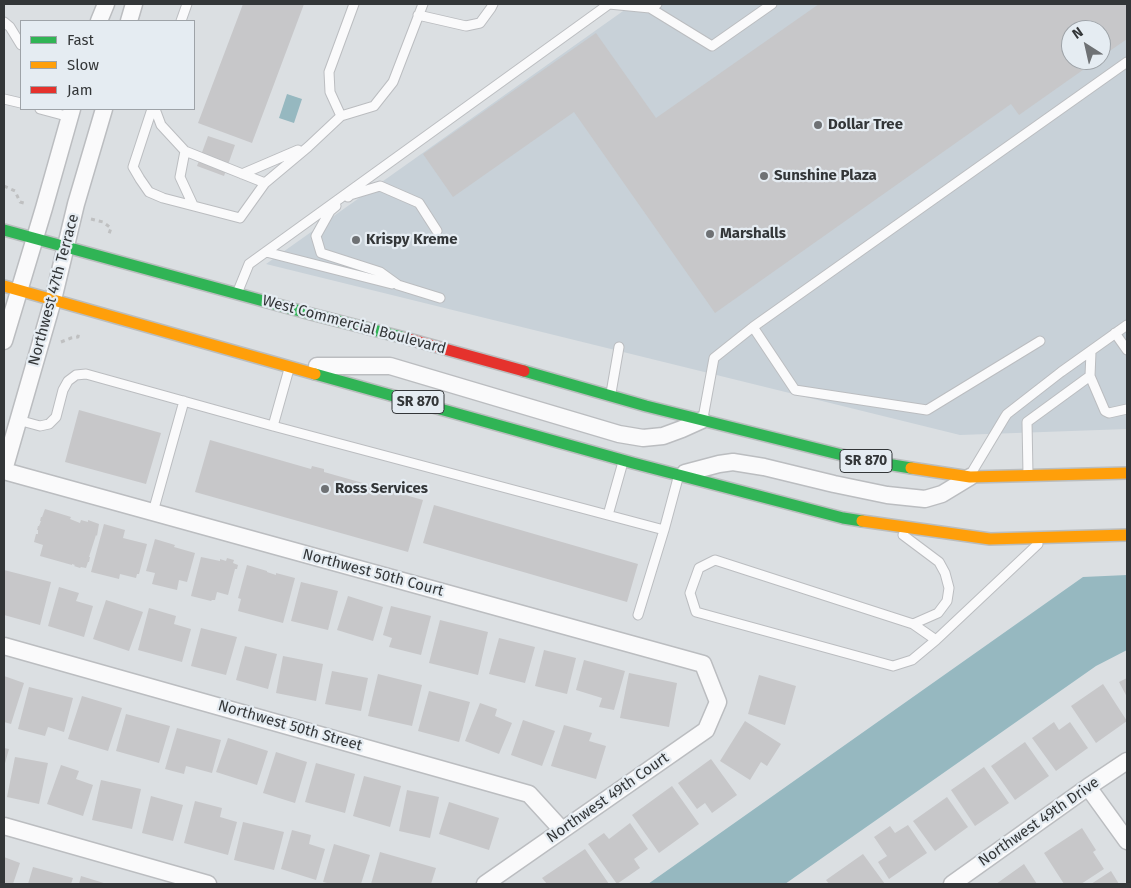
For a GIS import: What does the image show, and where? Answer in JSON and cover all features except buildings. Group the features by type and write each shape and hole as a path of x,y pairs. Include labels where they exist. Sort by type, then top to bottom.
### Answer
{"highway":[{"name":"West Commercial Boulevard","path":"4,230 431,345 611,396 862,460 970,477 1127,473"},
{"name":"West Commercial Boulevard","path":"11,288 624,460 835,516 990,539 1127,535"}],"street":[{"path":"100,20 106,4"},
{"path":"129,20 134,4"},
{"name":"Northwest 47th Terrace","path":"4,471 53,300 76,204 104,110"},
{"name":"Northwest 47th Terrace","path":"4,341 11,288 34,239 71,113"},
{"name":"West Commercial Boulevard","path":"290,366 390,366 619,434 643,438 663,436 703,420"},
{"name":"West Commercial Boulevard","path":"679,475 733,462 886,495 925,499 942,494 970,477"},
{"name":"Northwest 50th Court","path":"4,471 702,664 718,702"},
{"name":"Northwest 50th Street","path":"4,646 529,794 562,830"},
{"name":"Northwest 49th Court","path":"485,884 706,730 718,702"},
{"name":"Northwest 49th Drive","path":"952,884 1127,761"},
{"path":"1088,787 1127,841"},
{"path":"4,826 208,884"}],"lane":[{"path":"181,20 187,4"},
{"path":"340,116 330,92 329,72 354,4"},
{"path":"154,110 133,167 149,192 163,198 240,218 264,183 308,147 340,116 374,106 393,82 422,4"},
{"path":"238,293 249,264 609,4 653,6 712,46 772,4"},
{"path":"418,15 466,26 480,23 494,5"},
{"path":"4,22 10,26 20,43"},
{"path":"703,420 714,358 753,327 1127,62"},
{"path":"4,99 20,104"},
{"path":"48,110 71,113"},
{"path":"154,110 161,125 185,151 264,183"},
{"path":"242,174 308,147"},
{"path":"185,151 180,177 193,205"},
{"path":"398,285 380,272 321,252 316,236 330,211 350,195 380,186 419,203 437,232"},
{"path":"266,252 398,285 440,298"},
{"path":"970,477 1007,414 1061,372 1127,325"},
{"path":"753,327 795,390 928,410 1040,341"},
{"path":"1115,333 1127,350"},
{"path":"611,396 619,347"},
{"path":"1091,352 1090,376 1105,411 1110,413 1127,409"},
{"path":"273,426 290,366"},
{"path":"18,420 40,426 49,424 56,416 63,390 68,381 76,375 86,374 664,530"},
{"path":"1028,475 1028,422 1090,376"},
{"path":"152,512 184,402"},
{"path":"608,515 624,460"},
{"path":"638,615 679,475"},
{"path":"888,524 939,562 945,573 949,588 947,601 938,613 914,624"},
{"path":"936,640 914,624 715,560 699,568 690,593 696,612 893,666 912,660 936,640 1045,537"}],"shaded area":[{"path":"633,4 1127,4 1127,429 960,435 266,264"}],"water":[{"path":"287,94 302,99 294,123 279,118"},
{"path":"1127,575 1127,650 1096,666 785,884 648,884 1083,577"}],"traffic: fast":[{"path":"4,230 405,338"},
{"path":"524,371 646,406 862,460 911,468"},
{"path":"315,374 633,463 843,518 862,521"}],"traffic: slow":[{"path":"4,286 315,374"},
{"path":"911,468 970,477 1127,473"},
{"path":"862,521 990,539 1127,535"}],"traffic: jam":[{"path":"405,338 524,371"}],"place":[{"name":"Dollar Tree","path":"818,125"},
{"name":"Sunshine Plaza","path":"764,176"},
{"name":"Marshalls","path":"710,234"},
{"name":"Krispy Kreme","path":"356,240"},
{"name":"Ross Services","path":"325,489"}]}
